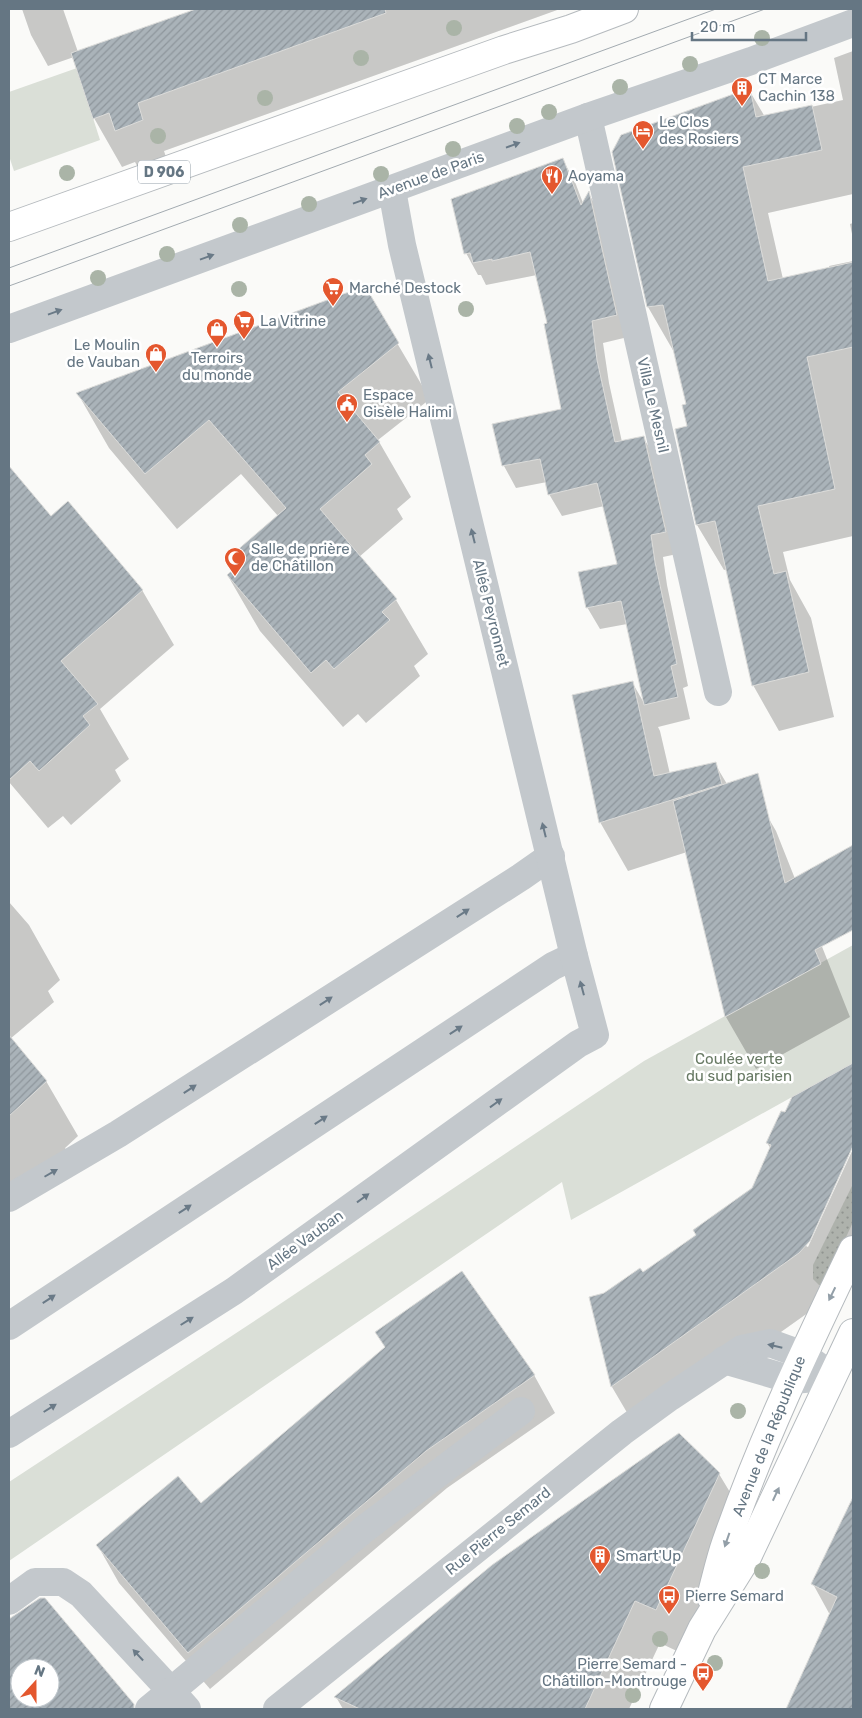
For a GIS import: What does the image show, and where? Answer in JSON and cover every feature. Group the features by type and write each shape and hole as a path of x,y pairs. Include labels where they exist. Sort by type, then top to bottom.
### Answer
{"main road":[{"name":"D 906","path":"9,227 624,9"},
{"name":"Avenue de la République","path":"702,1628 726,1544 792,1380 853,1250"},
{"name":"Avenue de la République","path":"664,1709 702,1628 747,1557 853,1333"}],"street":[{"name":"Avenue de Paris","path":"9,329 588,117 751,61 853,23"},
{"name":"Villa Le Mesnil","path":"588,117 718,692"},
{"name":"Allée Peyronnet","path":"392,190 402,245 574,956 595,1035"},
{"path":"9,1198 118,1134 521,877 550,856"},
{"path":"9,1326 553,966 574,956"},
{"name":"Allée Vauban","path":"9,1434 234,1291 578,1044 595,1035"},
{"name":"Rue Pierre Semard","path":"277,1709 622,1432 742,1349 770,1343 803,1355 832,1376"},
{"path":"724,1360 792,1380 832,1376"},
{"path":"149,1709 179,1700 363,1530 521,1411"},
{"path":"9,1601 35,1582 63,1582 82,1594 179,1700"}],"green space":[{"path":"77,68 100,140 14,171 9,156 9,92"},
{"name":"Coulée verte du sud parisien","path":"853,945 853,1063 571,1220 562,1182 9,1561 9,1482 644,1061"},
{"path":"853,1184 853,1222 824,1285 819,1285 813,1279 813,1265"}],"building":[{"path":"196,9 385,9 386,13 138,103 143,120 115,131 109,113 93,119 71,53"},
{"path":"750,88 756,117 812,105 822,150 743,167 768,281 853,262 853,347 807,357 835,489 758,506 774,574 786,571 809,672 752,686 715,521 696,525 675,429 687,426 682,405 686,404 663,305 647,307 612,152 621,135"},
{"path":"563,158 581,205 589,191 617,315 592,321 597,360 615,442 644,436 666,532 651,535 677,664 671,666 678,697 644,705 621,601 586,608 578,572 617,564 597,483 548,495 540,459 502,466 492,424 561,409 544,324 547,323 530,252 492,261 492,259 473,263 470,253 464,254 451,199"},
{"path":"365,286 399,343 338,392 380,442 365,455 372,464 320,509 397,599 382,612 390,620 334,669 326,660 311,673 227,575 242,562 234,553 286,508 209,420 145,474 76,393"},
{"path":"9,466 51,516 68,501 143,590 61,661 98,704 83,716 90,725 39,771 30,761 9,780"},
{"path":"633,681 654,776 716,762 722,784 599,823 572,695"},
{"path":"758,773 785,883 853,845 853,930 815,950 821,964 725,1017 673,801"},
{"path":"9,1035 47,1081 9,1116"},
{"path":"853,1063 853,1146 810,1241 799,1253 611,1387 589,1297 604,1293 640,1268 643,1272 696,1235 693,1230 752,1188 771,1145 766,1143 781,1111 785,1112 792,1097"},
{"path":"462,1271 535,1375 426,1451 188,1653 96,1545 178,1476 201,1503 385,1347 375,1332"},
{"name":"Smart'Up","path":"679,1433 720,1473 656,1610 635,1601 585,1709 360,1709 334,1697 492,1565"},
{"path":"853,1497 853,1709 786,1709 837,1597 811,1584"},
{"path":"40,1598 45,1598 134,1704 134,1709 9,1709 9,1619"}],"tram line":[{"path":"9,268 716,9"},
{"path":"9,286 765,9"}],"place":[{"name":"CT Marce Cachin 138","path":"742,107"},
{"name":"Le Clos des Rosiers","path":"643,150"},
{"name":"Aoyama","path":"552,195"},
{"name":"Marché Destock","path":"333,307"},
{"name":"La Vitrine","path":"244,340"},
{"name":"Terroirs du monde","path":"217,348"},
{"name":"Le Moulin de Vauban","path":"156,373"},
{"name":"Espace Gisèle Halimi","path":"347,423"},
{"name":"Salle de prière de Châtillon","path":"235,577"},
{"name":"Smart'Up","path":"600,1575"},
{"name":"Pierre Semard","path":"669,1615"},
{"name":"Pierre Semard - Châtillon-Montrouge","path":"703,1692"}]}
